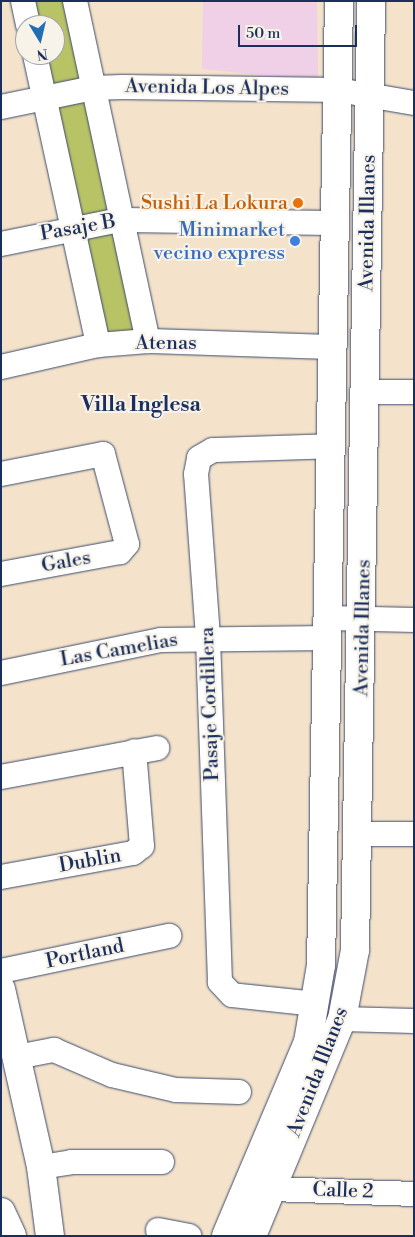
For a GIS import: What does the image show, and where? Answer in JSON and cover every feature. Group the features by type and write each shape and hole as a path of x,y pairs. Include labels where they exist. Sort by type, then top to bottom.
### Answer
{"main road":[{"name":"Avenida Illanes","path":"226,1236 301,1059 316,1004 328,628 339,1"},
{"name":"Avenida Illanes","path":"252,1236 342,1019 355,950 364,619 371,1"},
{"path":"1,989 41,1167 50,1236"},
{"path":"1,1212 12,1236"}],"street":[{"path":"23,1 26,15"},
{"path":"75,1 120,220 148,341"},
{"path":"38,65 75,227 98,345"},
{"name":"Avenida Los Alpes","path":"1,107 93,88 338,90 414,103"},
{"name":"Pasaje B","path":"1,244 75,227 120,220 336,223"},
{"name":"Atenas","path":"1,367 98,345 148,341 333,348"},
{"path":"366,392 414,392"},
{"name":"Pasaje Cordillera","path":"316,1004 232,995 220,982 208,637 196,474 199,458 214,450 332,446"},
{"name":"Gales","path":"1,474 103,454 127,544 120,552 1,574"},
{"name":"Las Camelias","path":"1,673 161,640 328,628 364,619 414,620"},
{"path":"1,777 158,748"},
{"name":"Dublin","path":"1,877 133,853 142,846 134,751"},
{"path":"359,834 414,834"},
{"name":"Portland","path":"1,971 169,936"},
{"path":"342,1019 414,1021"},
{"path":"17,1057 54,1050 112,1075 176,1090 239,1092"},
{"path":"41,1167 71,1162 162,1162"},
{"name":"Calle 2","path":"272,1189 414,1194"},
{"path":"158,1230 189,1236"}],"shaded area":[{"path":"203,1 317,1 318,81 202,69"}],"green space":[{"path":"27,1 71,1 144,338 101,341 41,65 65,65 65,15 30,15"}],"place":[{"name":"Sushi La Lokura","path":"298,203"},
{"name":"Minimarket vecino express","path":"295,241"}],"district":[{"name":"Villa Inglesa","path":"141,405"}]}
